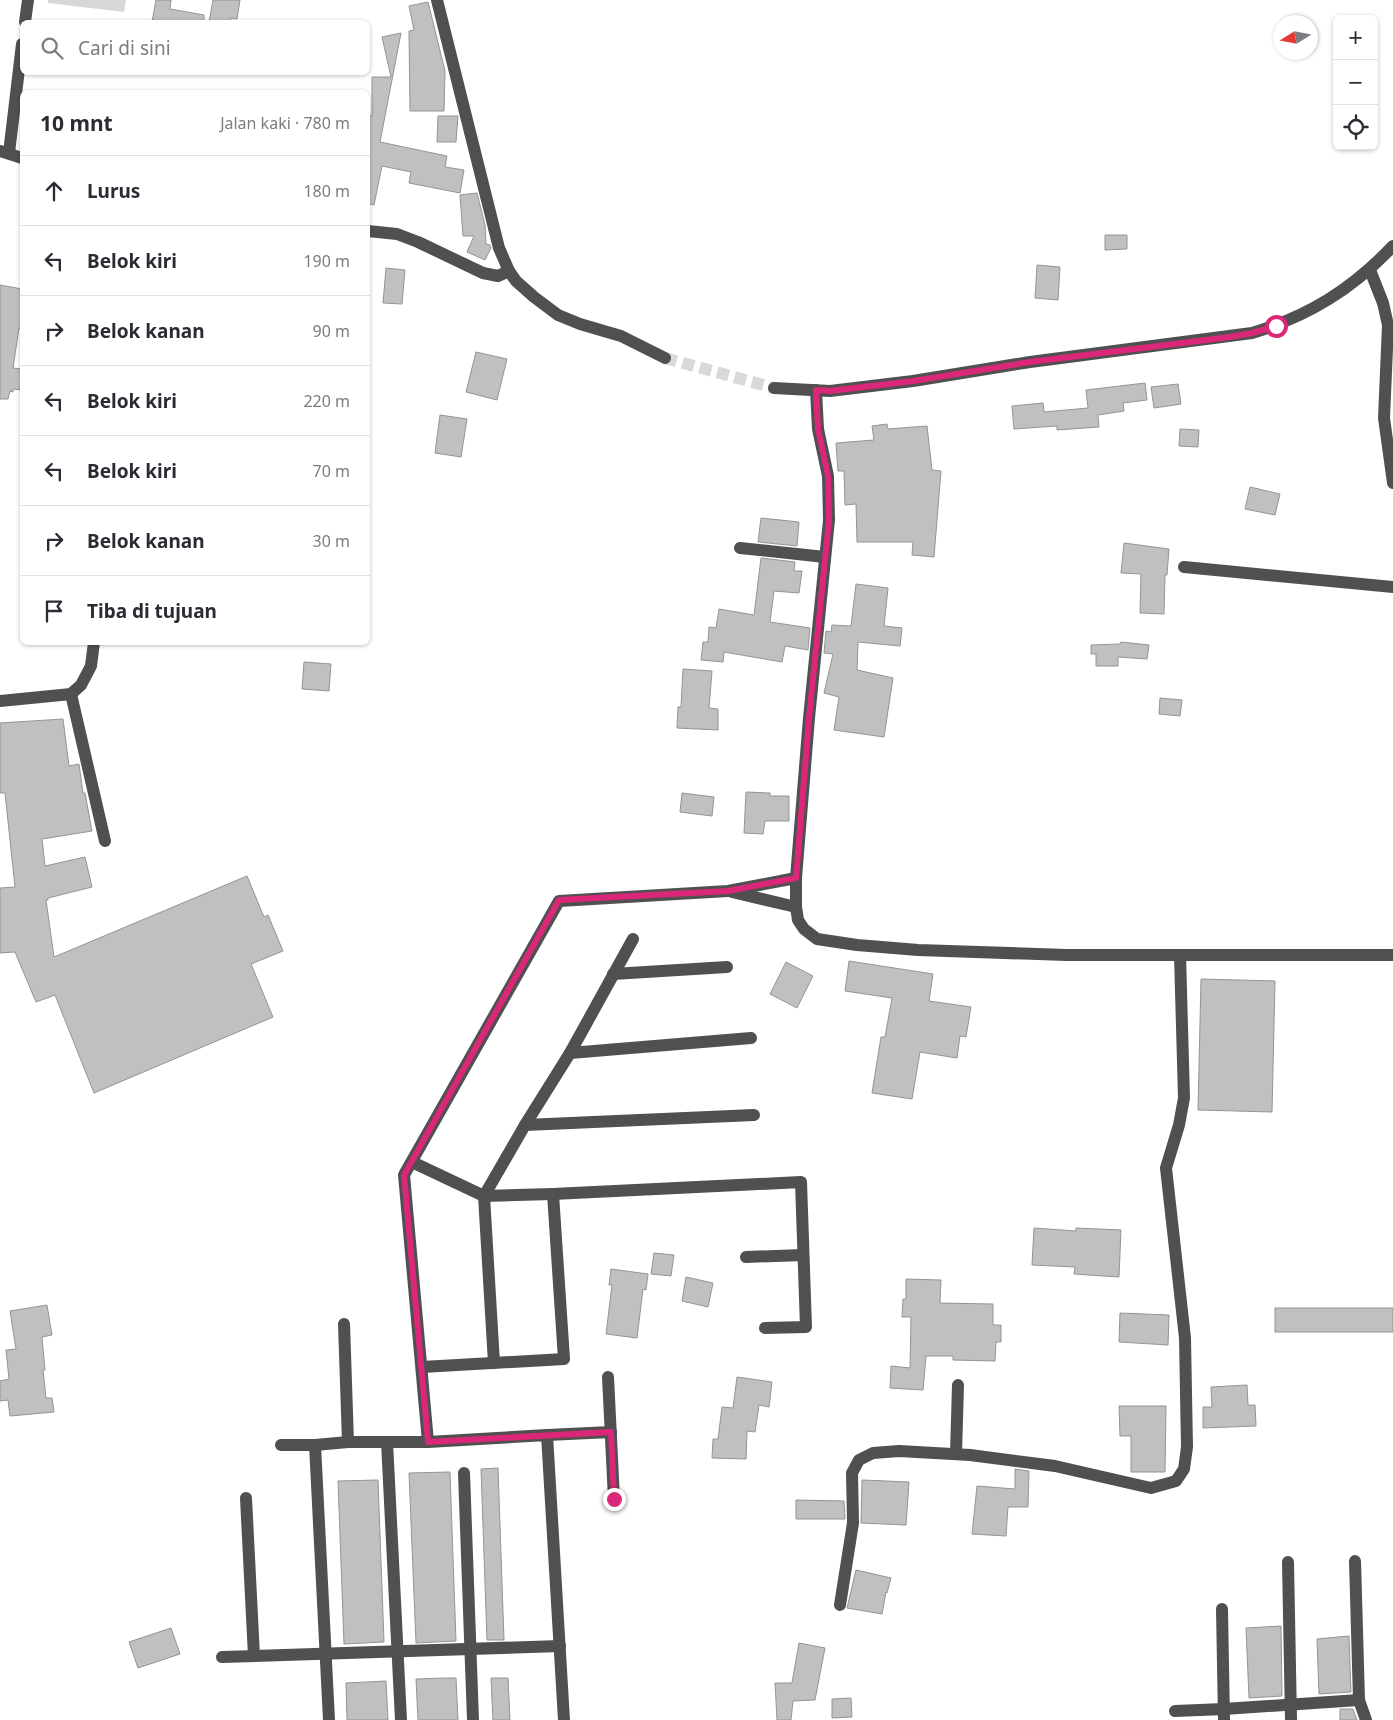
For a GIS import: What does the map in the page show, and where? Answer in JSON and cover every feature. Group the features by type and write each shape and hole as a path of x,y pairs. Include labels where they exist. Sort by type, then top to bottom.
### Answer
{"street":[{"path":"25,20 28,0"},
{"path":"437,0 498,248 508,270 516,281 534,297 558,314 580,324 621,336 665,358"},
{"path":"20,56 4,152 20,157"},
{"path":"370,231 396,234 418,242 483,273 498,276 508,270"},
{"path":"774,388 830,391 1252,333 1276,326 1329,300 1370,270 1393,246"},
{"path":"1370,270 1383,303 1388,325 1384,418 1393,482"},
{"path":"816,390 818,429 828,476 829,520 809,718 796,878 798,920 804,929 817,939 857,945 984,953 1066,955 1393,955"},
{"path":"740,548 825,557"},
{"path":"1184,567 1393,587"},
{"path":"0,701 71,694 81,686 91,666 94,645"},
{"path":"71,694 105,841"},
{"path":"428,1442 404,1175 559,900 728,891 796,878"},
{"path":"728,891 796,907"},
{"path":"494,1363 484,1196 570,1053 632,939"},
{"path":"840,1605 853,1523 852,1472 859,1460 873,1453 899,1451 956,1454 1055,1466 1151,1488 1176,1481 1184,1468 1188,1446 1185,1338 1166,1168 1179,1125 1184,1098 1180,955"},
{"path":"613,974 727,967"},
{"path":"570,1053 751,1038"},
{"path":"525,1125 754,1115"},
{"path":"412,1162 484,1196 801,1182 806,1327 765,1328"},
{"path":"422,1367 564,1359 553,1194"},
{"path":"746,1257 803,1254"},
{"path":"344,1324 348,1442"},
{"path":"608,1377 614,1499"},
{"path":"956,1454 958,1385"},
{"path":"281,1445 315,1445 348,1442 428,1442 611,1432"},
{"path":"547,1435 564,1720"},
{"path":"387,1442 401,1720"},
{"path":"315,1445 329,1720"},
{"path":"464,1473 473,1720"},
{"path":"246,1498 254,1656"},
{"path":"1355,1561 1359,1700 1366,1720"},
{"path":"1288,1562 1291,1720"},
{"path":"1222,1609 1224,1715"},
{"path":"222,1657 560,1646"},
{"path":"1174,1711 1224,1715 1290,1704 1359,1700"}],"shaded area":[{"path":"48,0 126,0 124,12 48,3"}],"building":[{"path":"156,0 171,0 170,9 204,15 204,20 152,20"},
{"path":"213,0 240,0 237,19 209,20"},
{"path":"428,2 445,71 444,111 410,111 409,31 414,30 409,6"},
{"path":"401,33 380,142 447,156 445,167 464,170 460,193 409,183 411,172 382,166 374,205 370,204 372,77 391,77 382,37"},
{"path":"438,116 458,116 456,142 437,142"},
{"path":"477,193 485,225 486,244 490,245 491,248 485,260 467,252 474,236 463,236 460,195"},
{"path":"1105,235 1127,235 1127,249 1105,250"},
{"path":"1037,265 1060,267 1058,300 1035,298"},
{"path":"386,268 405,270 402,304 383,303"},
{"path":"0,285 20,289 20,328 13,368 20,369 20,390 13,389 13,392 10,391 8,399 0,399"},
{"path":"476,352 507,359 497,400 466,392"},
{"path":"1145,383 1147,400 1123,403 1124,411 1098,415 1099,427 1057,430 1057,426 1014,429 1012,406 1043,403 1044,412 1088,408 1086,390"},
{"path":"1178,384 1181,404 1154,408 1151,387"},
{"path":"440,415 467,419 461,457 435,453"},
{"path":"887,424 888,429 927,426 932,470 941,471 934,557 912,555 913,542 857,542 856,504 845,505 844,471 838,471 836,443 874,440 872,426"},
{"path":"1180,429 1199,430 1198,447 1179,446"},
{"path":"1250,487 1280,494 1275,515 1245,509"},
{"path":"761,518 799,522 797,546 758,542"},
{"path":"1124,543 1169,549 1167,575 1165,575 1164,614 1140,613 1141,574 1121,573"},
{"path":"761,558 795,562 794,571 802,571 799,593 774,591 770,622 810,628 808,650 785,646 782,662 724,652 723,662 701,660 703,642 708,642 709,627 716,628 719,609 754,615"},
{"path":"856,584 888,588 884,626 902,628 900,646 858,642 857,670 893,678 884,737 834,730 839,697 824,693 833,654 824,653 826,631 831,632 832,625 851,626"},
{"path":"1121,642 1149,645 1147,659 1118,657 1118,666 1096,666 1096,654 1091,654 1091,645 1120,644"},
{"path":"304,662 331,664 329,691 302,689"},
{"path":"683,669 712,671 709,708 718,709 718,730 677,728 678,707 681,707"},
{"path":"1160,698 1182,700 1180,716 1159,714"},
{"path":"63,719 69,766 79,764 83,793 85,793 92,831 42,839 45,866 85,857 92,887 46,900 54,957 247,876 264,917 268,915 283,951 251,964 273,1017 94,1093 55,995 36,1002 15,952 0,953 0,888 15,887 5,793 0,793 0,723"},
{"path":"746,792 770,793 770,796 789,796 789,821 765,821 763,834 744,833"},
{"path":"682,793 714,797 712,816 680,812"},
{"path":"849,961 933,974 929,1001 971,1007 966,1037 960,1036 957,1058 920,1052 912,1099 872,1093 881,1037 885,1037 892,998 845,991"},
{"path":"786,962 813,976 797,1008 770,994"},
{"path":"1201,979 1275,981 1272,1112 1198,1110"},
{"path":"1034,1228 1076,1231 1076,1228 1121,1230 1119,1277 1074,1274 1075,1267 1032,1265"},
{"path":"654,1253 674,1255 671,1276 651,1274"},
{"path":"611,1269 648,1274 646,1290 643,1289 637,1338 606,1334 612,1285 609,1285"},
{"path":"686,1277 713,1283 708,1307 682,1301"},
{"path":"906,1279 941,1280 940,1303 993,1304 993,1325 1001,1325 1001,1342 996,1342 995,1361 953,1360 953,1356 926,1356 923,1390 890,1388 891,1366 910,1368 911,1317 902,1317 903,1299 906,1299"},
{"path":"47,1305 52,1335 42,1337 45,1370 43,1370 46,1398 52,1398 54,1412 10,1416 8,1400 0,1401 0,1381 9,1379 6,1350 16,1349 10,1311"},
{"path":"1275,1308 1393,1308 1393,1332 1275,1332"},
{"path":"1120,1313 1169,1315 1168,1345 1119,1342"},
{"path":"737,1377 772,1382 769,1407 759,1405 755,1432 747,1431 746,1459 712,1458 713,1439 718,1439 722,1407 733,1408"},
{"path":"1247,1385 1248,1405 1255,1405 1256,1426 1203,1428 1203,1407 1212,1407 1211,1387"},
{"path":"1119,1406 1166,1406 1165,1472 1131,1472 1131,1436 1120,1436"},
{"path":"498,1468 504,1640 487,1640 481,1469"},
{"path":"1015,1469 1029,1471 1028,1507 1008,1507 1006,1536 972,1534 977,1486 1015,1489"},
{"path":"450,1472 456,1641 416,1643 409,1473"},
{"path":"378,1480 384,1642 344,1644 338,1481"},
{"path":"862,1480 909,1482 906,1525 861,1523"},
{"path":"796,1500 844,1501 845,1519 796,1519"},
{"path":"856,1570 891,1578 882,1614 847,1608"},
{"path":"1281,1626 1282,1696 1249,1698 1246,1628"},
{"path":"171,1628 180,1654 138,1668 129,1642"},
{"path":"1349,1636 1351,1692 1319,1694 1317,1639"},
{"path":"799,1643 825,1648 815,1700 793,1701 791,1720 777,1720 775,1683 792,1683"},
{"path":"456,1678 458,1720 418,1720 416,1679"},
{"path":"491,1678 508,1678 510,1720 493,1720"},
{"path":"386,1681 388,1720 347,1720 346,1683"},
{"path":"851,1698 852,1717 832,1718 832,1699"},
{"path":"1340,1709 1353,1709 1357,1720 1340,1720"}],"tunnel":[{"path":"665,358 774,388"}],"route":[{"path":"614,1499 611,1432 428,1442 404,1175 559,900 728,891 796,878 809,718 829,520 828,476 818,429 816,390 830,391 913,381 1030,362 1230,337 1276,326"}]}
